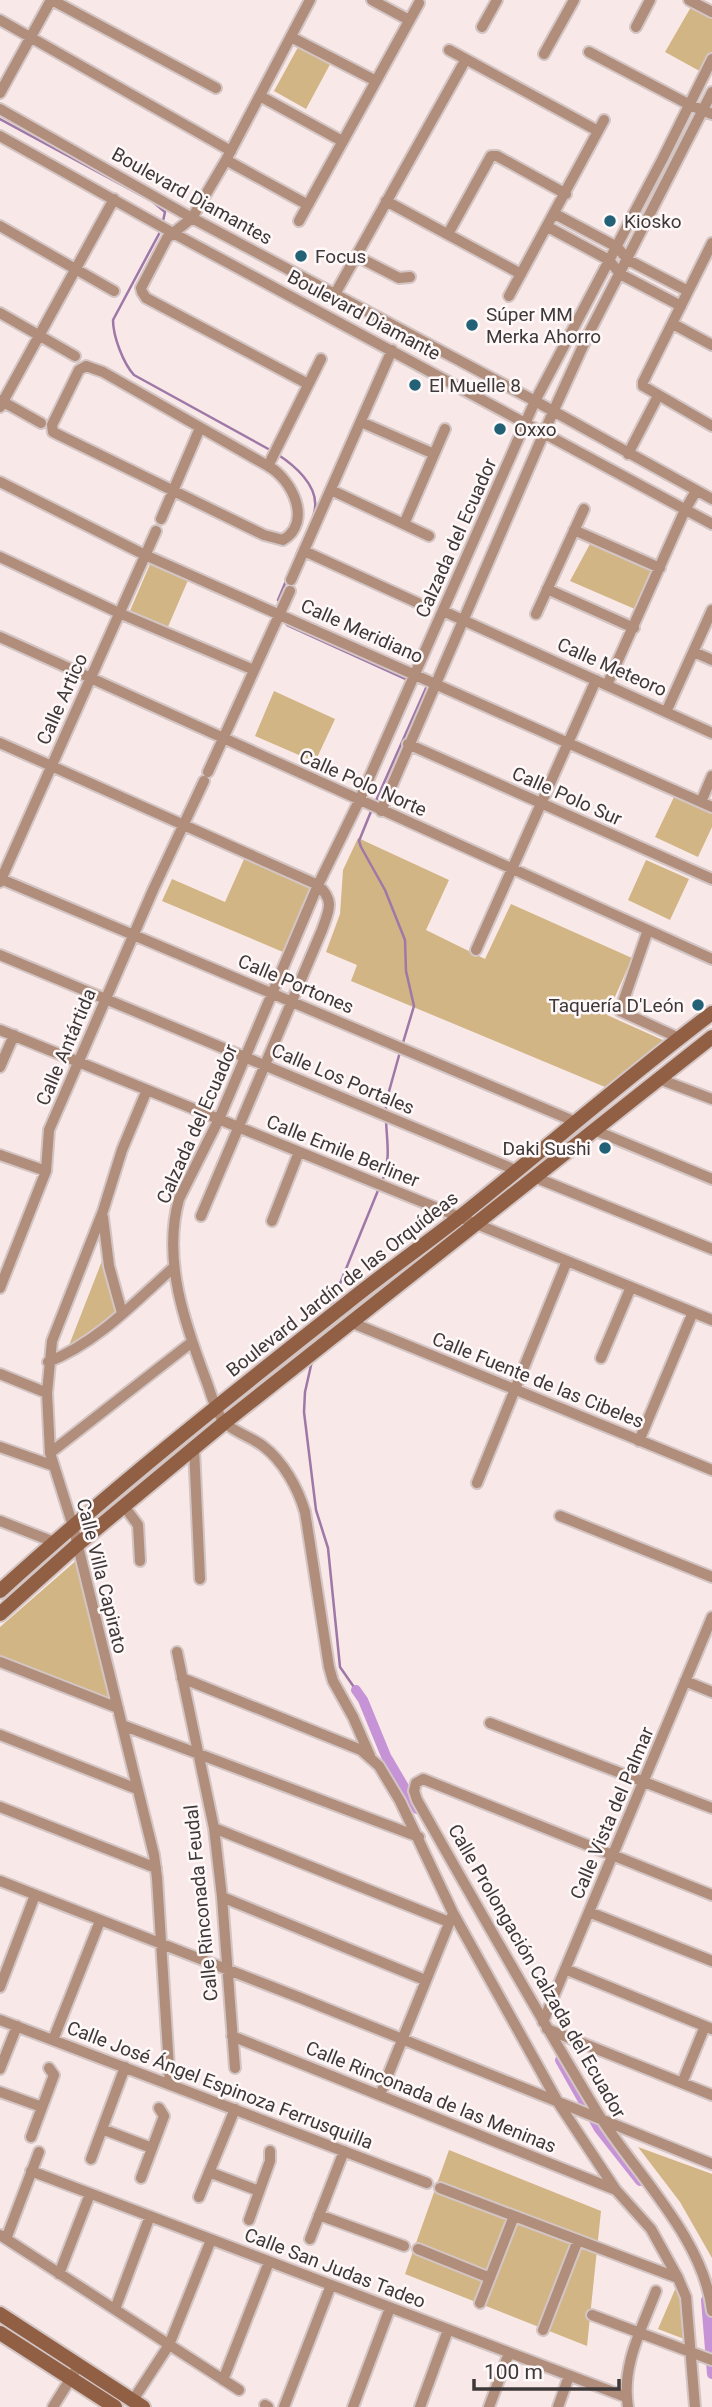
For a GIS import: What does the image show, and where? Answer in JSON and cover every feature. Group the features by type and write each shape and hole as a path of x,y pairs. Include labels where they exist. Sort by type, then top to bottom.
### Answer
{"street":[{"path":"0,93 52,0 216,88"},
{"path":"308,384 143,295 142,284 167,238 192,218 310,0"},
{"path":"372,0 409,20"},
{"path":"482,27 497,0"},
{"path":"544,54 573,0"},
{"path":"636,27 649,0"},
{"path":"689,0 712,12"},
{"path":"299,221 419,3"},
{"path":"0,20 308,205"},
{"path":"291,37 376,81"},
{"path":"449,50 598,131"},
{"path":"589,52 708,112"},
{"path":"335,294 466,59"},
{"name":"Calzada del Ecuador","path":"224,1423 192,1342 174,1267 173,1229 179,1199 219,1119 318,885 359,801 535,401 712,59"},
{"name":"Calzada del Ecuador","path":"381,811 543,433 588,335 674,167 708,112 712,92"},
{"path":"260,96 342,142"},
{"name":"Boulevard Diamantes","path":"0,109 192,218 553,412"},
{"path":"509,296 604,120"},
{"name":"Boulevard Diamante","path":"0,136 173,233 712,524"},
{"path":"448,234 491,156 497,156 566,194"},
{"path":"662,160 674,167"},
{"path":"41,424 1,403 114,199"},
{"path":"386,201 521,274"},
{"path":"555,214 617,247 628,260 688,291"},
{"path":"0,226 114,291"},
{"path":"548,227 609,260 621,274 681,306"},
{"path":"712,243 643,382 646,390 712,426"},
{"path":"356,256 399,278 410,277"},
{"path":"701,266 712,272"},
{"path":"284,293 297,273"},
{"path":"0,313 75,356"},
{"path":"673,324 712,345"},
{"path":"574,326 588,335"},
{"name":"Calle Antártida","path":"0,1288 46,1171 49,1130 134,934 279,614 392,350"},
{"path":"272,458 321,359"},
{"path":"86,366 103,372 200,428 272,458 299,508 293,531 283,540 264,535 173,492 53,432 52,425 79,370 86,366"},
{"path":"628,454 658,397"},
{"path":"553,412 712,499"},
{"path":"361,422 434,454"},
{"path":"161,519 200,428"},
{"path":"404,524 445,429"},
{"name":"Calle Meridiano","path":"0,482 145,555 712,807"},
{"path":"331,490 429,536"},
{"path":"607,685 696,491"},
{"path":"536,614 584,509"},
{"path":"574,530 660,568"},
{"name":"Calle Artico","path":"1,881 5,857 51,766 156,531"},
{"path":"304,551 418,603"},
{"path":"0,557 119,613 254,670"},
{"path":"547,589 634,628"},
{"name":"Calle Meteoro","path":"443,611 666,712 712,610"},
{"name":"Calle Polo Norte","path":"0,637 712,959"},
{"path":"694,652 712,660"},
{"path":"475,950 596,680"},
{"path":"666,712 712,733"},
{"path":"0,743 318,885"},
{"name":"Calle Polo Sur","path":"408,744 712,879"},
{"path":"701,802 712,776"},
{"name":"Calle Portones","path":"1,881 134,934 576,1122"},
{"name":"Calzada del Ecuador","path":"201,1216 328,913 330,903 327,894 318,885"},
{"path":"648,930 621,1011 679,1038"},
{"name":"Calle Los Portales","path":"0,955 518,1171"},
{"name":"Boulevard Jardín de las Orquídeas","path":"0,1591 73,1526 309,1333 518,1171 712,1013"},
{"name":"Calle Emile Berliner","path":"0,1030 712,1320"},
{"path":"0,1067 14,1035"},
{"name":"Boulevard Jardín de las Orquídeas","path":"0,1614 77,1545 224,1423 712,1037"},
{"path":"659,1079 712,1099"},
{"name":"Calle Villa Capirato","path":"147,1090 52,1340 47,1393 50,1453 73,1526 156,1868 170,2084"},
{"path":"594,1130 712,1179"},
{"path":"272,1221 299,1152"},
{"path":"0,1155 46,1171"},
{"path":"534,1177 712,1249"},
{"path":"103,1211 109,1266 122,1313"},
{"path":"477,1483 567,1261"},
{"path":"48,1362 81,1346 174,1267"},
{"path":"601,1358 631,1287"},
{"path":"639,1441 693,1312"},
{"name":"Calle Fuente de las Cibeles","path":"350,1322 712,1470"},
{"path":"50,1453 192,1342"},
{"path":"0,1374 47,1393"},
{"path":"224,1423 264,1446 290,1476 299,1494 305,1512 329,1667 333,1681 370,1756"},
{"path":"0,1447 54,1466"},
{"path":"194,1448 200,1579"},
{"path":"124,1506 138,1525 140,1561"},
{"path":"560,1516 712,1577"},
{"path":"0,1521 54,1542"},
{"name":"Calle Vista del Palmar","path":"545,2026 565,1969 712,1617"},
{"name":"Calle Rinconada Feudal","path":"177,1652 214,1828 235,2068"},
{"path":"0,1662 118,1708"},
{"path":"183,1678 370,1756"},
{"path":"685,1681 712,1692"},
{"path":"490,1723 712,1808"},
{"path":"122,1725 419,1837"},
{"path":"0,1735 137,1789"},
{"name":"Calle Prolongación Calzada del Ecuador","path":"370,1756 380,1766 419,1837 451,1917 559,2104 616,2190 650,2230 678,2278 702,2356 695,2407"},
{"name":"Calle Prolongación Calzada del Ecuador","path":"613,1855 424,1779 416,1783 414,1791 599,2118 666,2207 689,2246 711,2289 712,2311"},
{"path":"0,1808 156,1868"},
{"path":"214,1828 451,1917 380,2095"},
{"path":"613,1855 712,1895"},
{"path":"0,1881 298,1997 712,2164"},
{"path":"0,1987 35,1895"},
{"path":"222,1897 425,1980"},
{"path":"589,1912 712,1961"},
{"path":"53,2040 100,1921"},
{"path":"565,1969 709,2027 682,2083"},
{"name":"Calle José Ángel Espinoza Ferrusquilla","path":"0,2020 427,2183"},
{"path":"0,2069 17,2026"},
{"path":"545,2026 712,2095"},
{"name":"Calle Rinconada de las Meninas","path":"232,2036 616,2190"},
{"path":"91,2159 125,2067"},
{"path":"31,2137 54,2075 49,2068"},
{"path":"0,2092 42,2108"},
{"path":"141,2178 164,2116 159,2108"},
{"path":"199,2197 235,2109"},
{"path":"102,2129 152,2148"},
{"path":"249,2220 270,2161 270,2151"},
{"path":"310,2239 344,2151"},
{"path":"38,2152 3,2237 239,2390"},
{"name":"Calle San Judas Tadeo","path":"31,2171 569,2376 627,2402"},
{"path":"209,2172 259,2191"},
{"path":"440,2188 678,2278"},
{"path":"59,2274 90,2194"},
{"path":"319,2214 404,2246"},
{"path":"115,2309 150,2216"},
{"path":"480,2303 514,2216"},
{"path":"0,2333 138,2404 169,2345 211,2240"},
{"path":"543,2330 578,2240"},
{"path":"418,2249 490,2278"},
{"path":"223,2380 269,2262"},
{"path":"284,2407 331,2286"},
{"path":"627,2402 627,2369 656,2291"},
{"path":"353,2407 390,2308"},
{"path":"0,2314 115,2407"},
{"path":"592,2315 702,2356"},
{"path":"420,2407 448,2330"},
{"path":"489,2407 509,2353"},
{"path":"52,2407 75,2372"},
{"path":"558,2407 569,2376"}],"shaded area":[{"path":"691,7 712,17 712,60 705,74 665,52"},
{"path":"302,40 334,57 306,109 274,91"},
{"path":"591,542 654,571 637,610 570,581"},
{"path":"151,562 189,578 167,629 129,613"},
{"path":"274,691 335,719 315,762 255,736"},
{"path":"674,797 712,814 712,827 698,857 655,837"},
{"path":"358,838 449,880 426,930 485,959 511,904 632,958 607,1015 665,1041 605,1087 351,981 357,965 326,952 340,914 343,870"},
{"path":"245,857 313,889 283,952 162,901 172,879 225,902"},
{"path":"646,860 689,879 670,920 628,900"},
{"path":"109,1243 112,1280 125,1319 66,1353"},
{"path":"78,1559 115,1703 0,1657 0,1627"},
{"path":"638,2147 712,2174 712,2258 680,2202"},
{"path":"449,2150 601,2211 587,2346 405,2274"},
{"path":"677,2285 685,2288 692,2342 658,2329"}],"waterway":[{"path":"0,119 144,197"},
{"path":"153,202 165,212 163,221"},
{"path":"160,232 113,320 117,341 126,364 134,375 272,451"},
{"path":"277,454 304,476 315,500 312,519 296,555"},
{"path":"278,600 286,581"},
{"path":"287,625 408,680"},
{"path":"375,803 426,688"},
{"path":"372,809 359,841 385,890 405,940 406,971 414,1006 402,1046"},
{"path":"386,1114 386,1102 400,1052"},
{"path":"382,1182 388,1144 386,1120"},
{"path":"330,1308 379,1188"},
{"path":"312,1361 305,1392 304,1412 316,1510 328,1548 340,1667 356,1690"},
{"path":"356,1690 363,1700 386,1756 417,1809"},
{"path":"560,2060 599,2129 640,2181"},
{"path":"706,2300 712,2374"}],"place":[{"name":"Kiosko","path":"610,221"},
{"name":"Focus","path":"301,256"},
{"name":"Súper MM Merka Ahorro","path":"472,325"},
{"name":"El Muelle 8","path":"415,385"},
{"name":"Oxxo","path":"500,429"},
{"name":"Taquería D'León","path":"698,1005"},
{"name":"Daki Sushi","path":"605,1148"}]}
